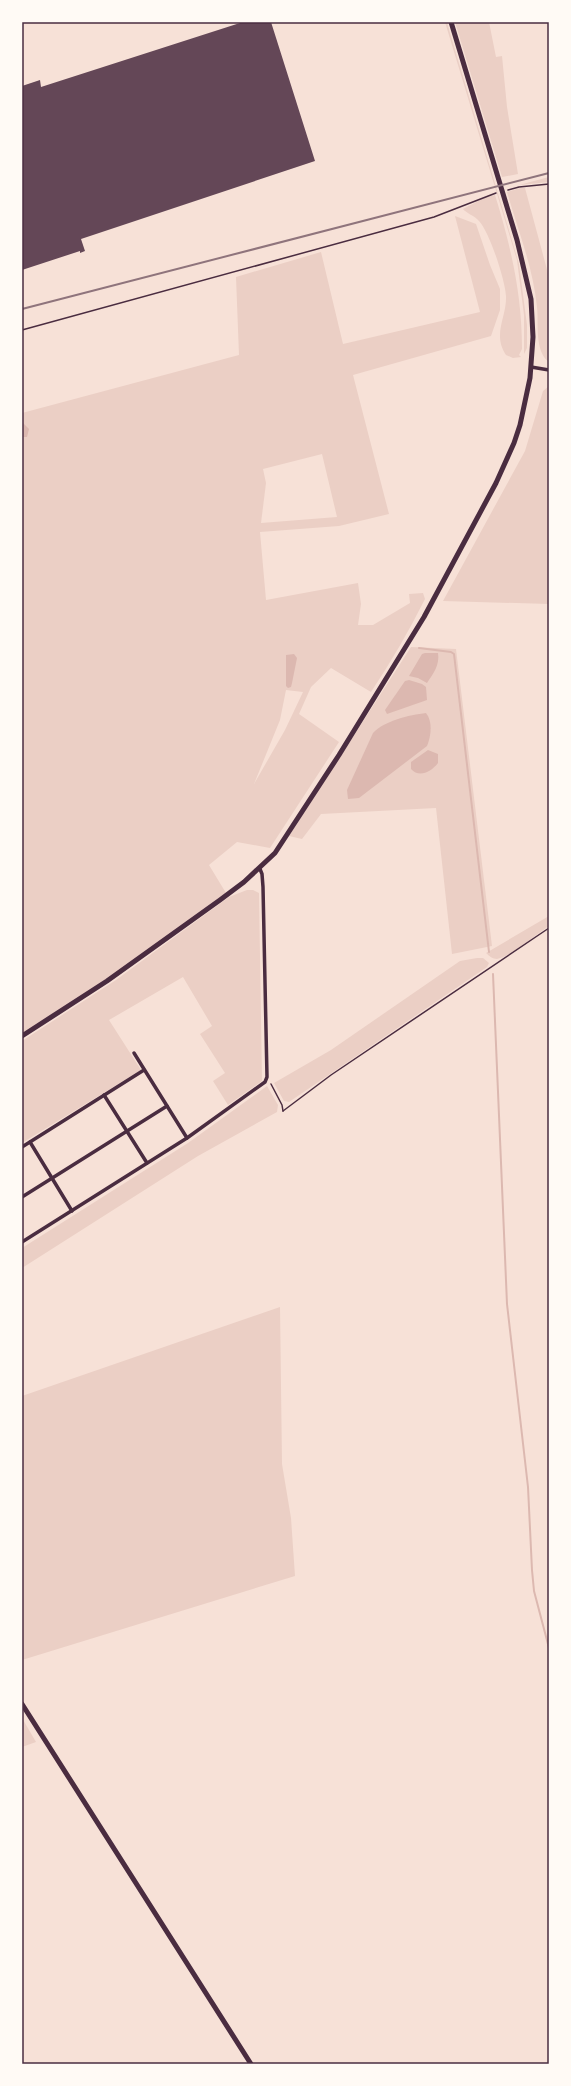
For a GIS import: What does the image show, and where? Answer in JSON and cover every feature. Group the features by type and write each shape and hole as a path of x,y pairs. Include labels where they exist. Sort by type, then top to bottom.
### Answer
{"main road":[{"path":"22,1036 107,981 226,895 260,869 284,841 424,617 496,483 514,443 528,393 533,337 532,308 527,277 518,240 451,22"},
{"path":"22,1704 251,2064"}],"street":[{"path":"531,367 549,370"},
{"path":"22,1242 187,1138 265,1082 267,1077 263,887 260,869"},
{"path":"134,1053 187,1138"},
{"path":"22,1147 144,1070"},
{"path":"104,1095 147,1163"},
{"path":"22,1197 167,1106"},
{"path":"30,1142 72,1211"}],"path":[{"path":"520,187 549,184"},
{"path":"22,330 434,217 452,211 483,196"},
{"path":"267,1077 282,1105 283,1111 331,1075 549,928"}],"shaded area":[{"path":"445,22 447,22 519,264 527,325 527,348 524,354 524,315 517,260"},
{"path":"455,22 489,22 496,57 502,56 507,107 518,174 502,177"},
{"path":"549,177 549,182 519,185"},
{"path":"525,188 549,277 549,362 544,357 539,344 535,292 525,249 507,192"},
{"path":"495,195 511,252 518,290 522,349 519,355 521,357 513,358 506,355 502,347 500,333 506,304 506,296 500,268 483,227 477,219 463,209 484,198"},
{"path":"455,216 476,224 500,289 500,310 491,336 353,375 389,514 339,526 260,532 266,600 358,583 361,604 358,625 373,625 410,603 409,594 423,593 425,599 386,669 371,692 331,668 311,687 299,714 339,742 270,848 237,842 209,865 226,893 107,980 22,1035 22,413 239,355 236,277 321,252 343,344 480,312","holes":["322,454 337,517 261,523 266,483 263,469","286,690 303,692 285,730 254,784 280,720"]},
{"path":"549,386 549,604 443,601 525,451 543,391"},
{"path":"22,422 29,429 27,437 22,437"},
{"path":"411,647 456,649 492,946 452,954 436,808 321,814 302,839 289,836"},
{"path":"438,653 436,669 427,683 418,678 409,676 422,654"},
{"path":"294,654 297,658 291,687 288,688 286,686 286,655"},
{"path":"409,680 422,684 426,687 427,700 387,714 385,710 405,681"},
{"path":"426,713 430,720 431,729 427,746 359,798 348,799 347,790 373,733 390,722 412,715"},
{"path":"428,750 438,754 438,763 425,773 414,772 411,769 411,762"},
{"path":"247,890 253,890 259,893 262,1081 228,1105 213,1081 225,1073 200,1034 212,1026 183,977 109,1020 141,1070 22,1143 22,1041 116,980 229,897"},
{"path":"549,916 549,926 502,958 497,959 486,953"},
{"path":"483,958 489,963 487,967 289,1102 284,1101 274,1083 331,1050 460,961"},
{"path":"267,1086 278,1105 277,1112 198,1156 22,1268 22,1248 188,1143"},
{"path":"280,1307 282,1464 291,1518 295,1576 22,1660 22,1396"},
{"path":"22,1718 36,1742 22,1747"}],"building":[{"path":"243,22 271,22 315,161 81,239 85,251 80,253 80,251 22,270 22,86 40,80 41,87"}],"waterway":[{"path":"419,648 451,652 454,654 489,952"},
{"path":"493,974 507,1304 528,1487 534,1591 549,1648"}],"railway":[{"path":"22,309 549,173"}]}
